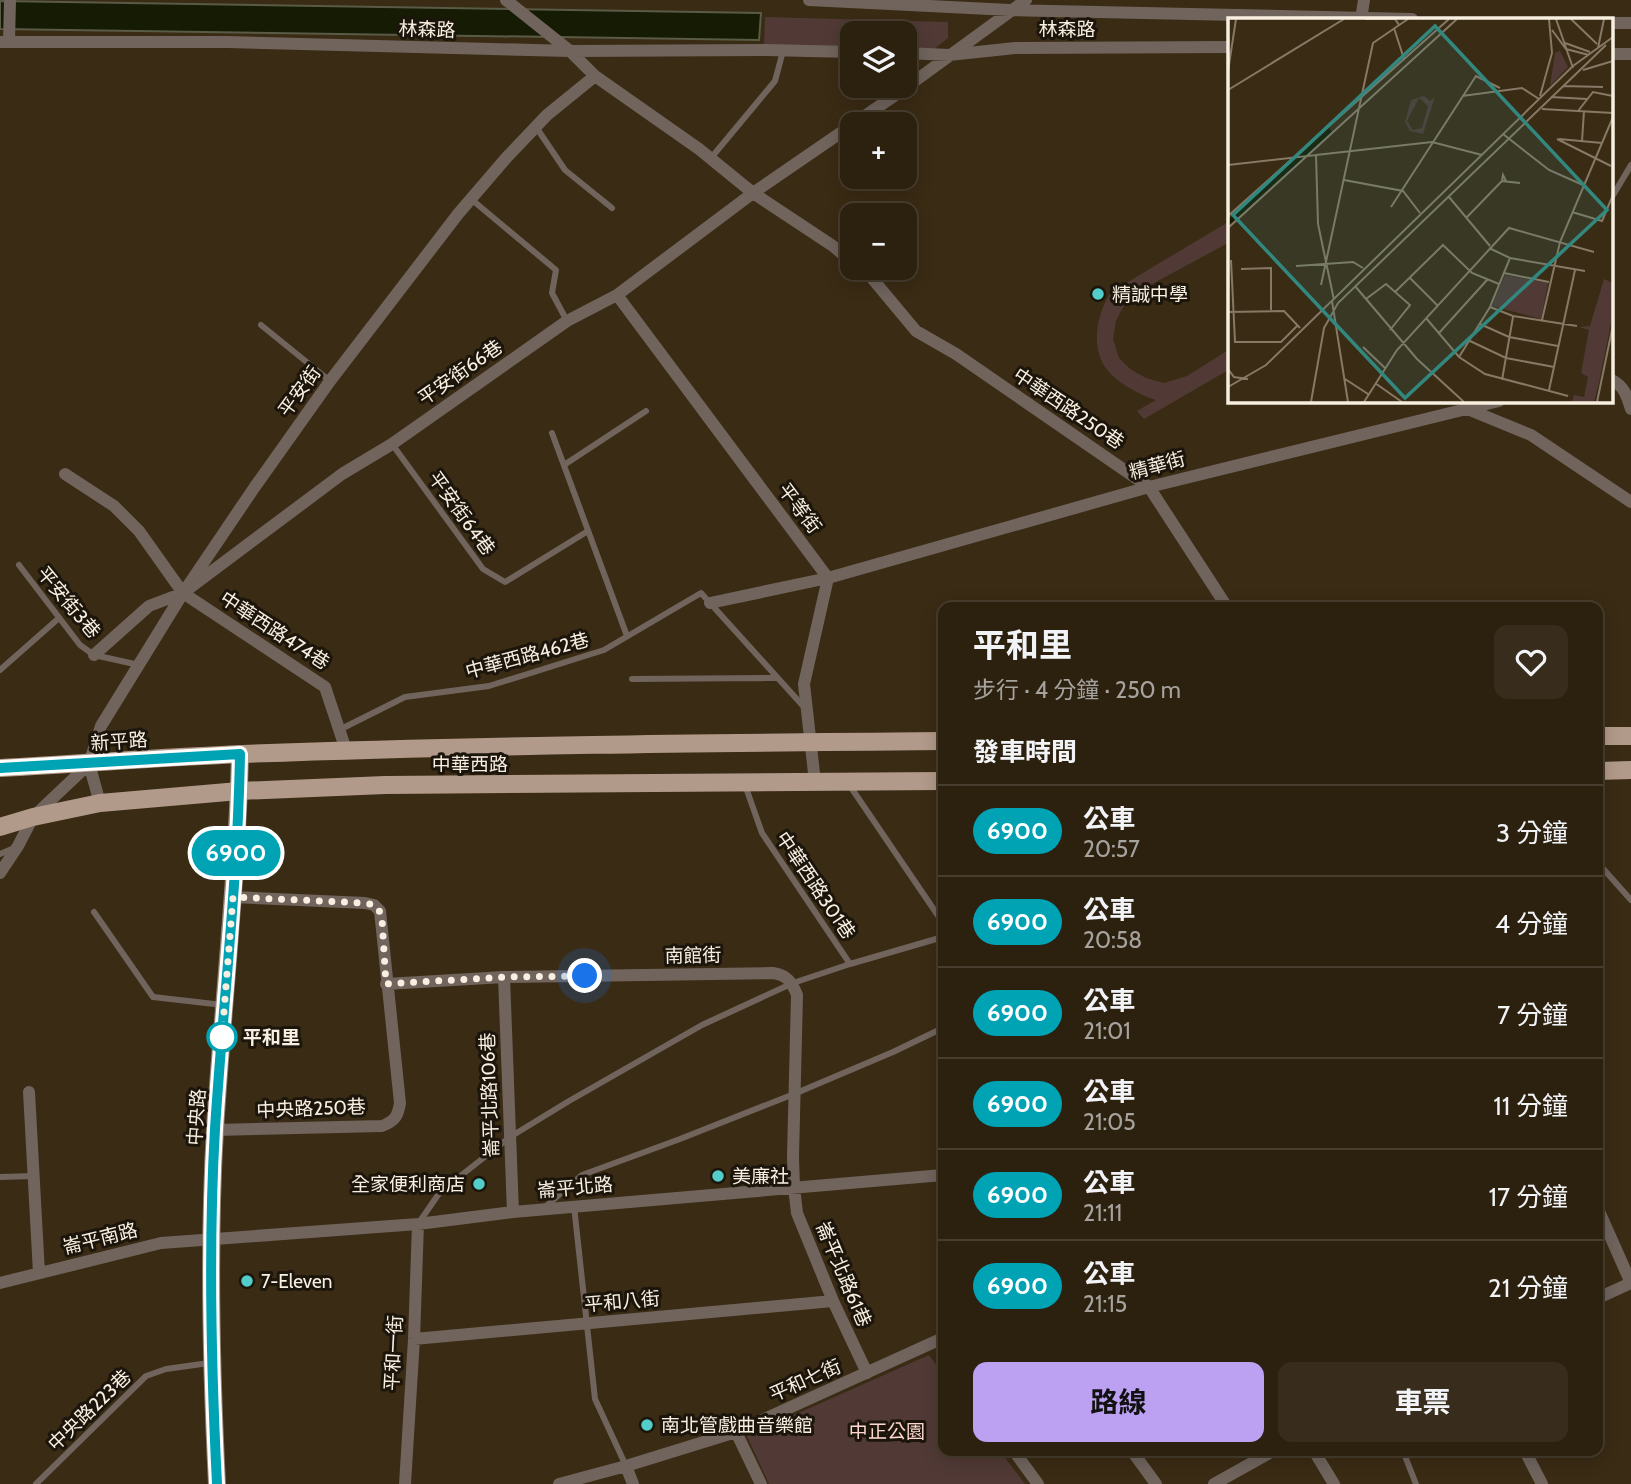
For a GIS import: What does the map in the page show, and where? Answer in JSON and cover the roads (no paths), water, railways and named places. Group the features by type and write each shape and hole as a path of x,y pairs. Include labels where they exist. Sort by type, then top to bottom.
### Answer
{"main road":[{"path":"1603,736 1631,736"},
{"name":"中華西路","path":"240,754 938,741"},
{"name":"新平路","path":"0,768 240,754"},
{"path":"1603,771 1631,770"},
{"name":"中華西路","path":"0,827 100,803 239,791 385,785 938,781"}],"street":[{"path":"6,39 10,0"},
{"path":"506,0 569,51 595,76 711,158 753,193 840,252"},
{"name":"林森路","path":"809,0 1263,18"},
{"name":"平安街66巷","path":"871,112 1026,0"},
{"path":"1361,18 1364,0"},
{"name":"林森路","path":"6,39 569,51 840,52"},
{"name":"林森路","path":"917,54 949,55 1015,48 1228,47"},
{"name":"平安街","path":"89,764 101,726 183,593 330,381 471,199 507,157 547,116 595,76"},
{"name":"平安街66巷","path":"94,655 149,606 183,593 342,474 392,444 567,321 617,295 753,193 840,133"},
{"name":"中華西路250巷","path":"874,280 916,331 956,354 1149,486 1224,602"},
{"name":"平等街","path":"617,295 828,578"},
{"path":"1614,381 1626,393 1631,409"},
{"name":"精華街","path":"710,603 828,578 1149,486 1494,402"},
{"path":"1465,408 1531,435 1631,502"},
{"path":"65,474 114,506 139,531 183,593"},
{"path":"815,782 804,684 828,578"},
{"name":"中華西路474巷","path":"183,593 325,687 346,750"},
{"name":"中央路","path":"217,1484 211,1362 211,1241 215,1130 233,897 240,754"},
{"path":"0,873 33,817 89,764 100,803"},
{"path":"233,897 374,905 380,911 382,919 386,984"},
{"name":"南館街","path":"386,984 504,977 773,973 782,974 793,983"},
{"name":"崙平北路106巷","path":"504,977 513,1212"},
{"path":"793,983 797,995 794,1187"},
{"name":"中央路250巷","path":"215,1130 382,1126 391,1123 398,1114 400,1103 386,984"},
{"path":"29,1093 40,1273"},
{"name":"崙平北路","path":"211,1241 418,1224 574,1206 938,1175"},
{"name":"崙平北路61巷","path":"794,1187 797,1213 833,1301 867,1373"},
{"path":"1603,1220 1631,1283 1603,1296"},
{"name":"平和一街","path":"405,1484 418,1224"},
{"name":"崙平南路","path":"0,1283 161,1244 211,1241"},
{"name":"平和八街","path":"414,1339 833,1301"},
{"name":"平和七街","path":"559,1484 736,1432 938,1340"},
{"path":"736,1432 761,1484"},
{"path":"1018,1456 1038,1484"},
{"path":"1136,1456 1156,1484"},
{"path":"1214,1484 1264,1456"},
{"path":"1317,1456 1334,1484"},
{"path":"1528,1456 1542,1484"},
{"path":"626,1466 633,1484"}],"lane":[{"path":"711,158 775,81 783,50"},
{"path":"536,127 565,170 612,208"},
{"path":"1614,194 1631,165"},
{"path":"471,199 556,270 552,293 567,321"},
{"path":"261,325 330,381"},
{"path":"564,465 646,411"},
{"path":"552,433 627,636"},
{"name":"平安街64巷","path":"392,444 483,569 505,582 588,531"},
{"name":"平安街3巷","path":"19,565 80,645 94,655 139,665"},
{"name":"中華西路462巷","path":"340,730 405,697 489,686 604,650 701,593 710,603"},
{"path":"710,603 807,710"},
{"path":"0,670 59,618"},
{"path":"632,679 777,678"},
{"path":"847,782 938,916"},
{"name":"中華西路301巷","path":"744,783 762,833 850,964"},
{"path":"0,854 18,846"},
{"path":"1603,869 1631,900"},
{"path":"94,912 153,997 225,1005"},
{"path":"418,1224 440,1192 510,1137 702,1025 793,983 938,938"},
{"path":"542,1209 582,1175 794,1094 938,1030"},
{"path":"0,1177 34,1176"},
{"path":"574,1206 595,1399 626,1466"},
{"name":"中央路223巷","path":"36,1484 146,1376 211,1362"},
{"path":"1405,1456 1416,1484"}],"place":[{"name":"精誠中學","path":"1098,294"},
{"name":"平和里","path":"222,1037"},
{"name":"美廉社","path":"718,1176"},
{"name":"全家便利商店","path":"479,1184"},
{"name":"7-Eleven","path":"247,1281"},
{"name":"南北管戲曲音樂館","path":"647,1425"}],"park label":[{"name":"中正公園","path":"887,1431"}]}
